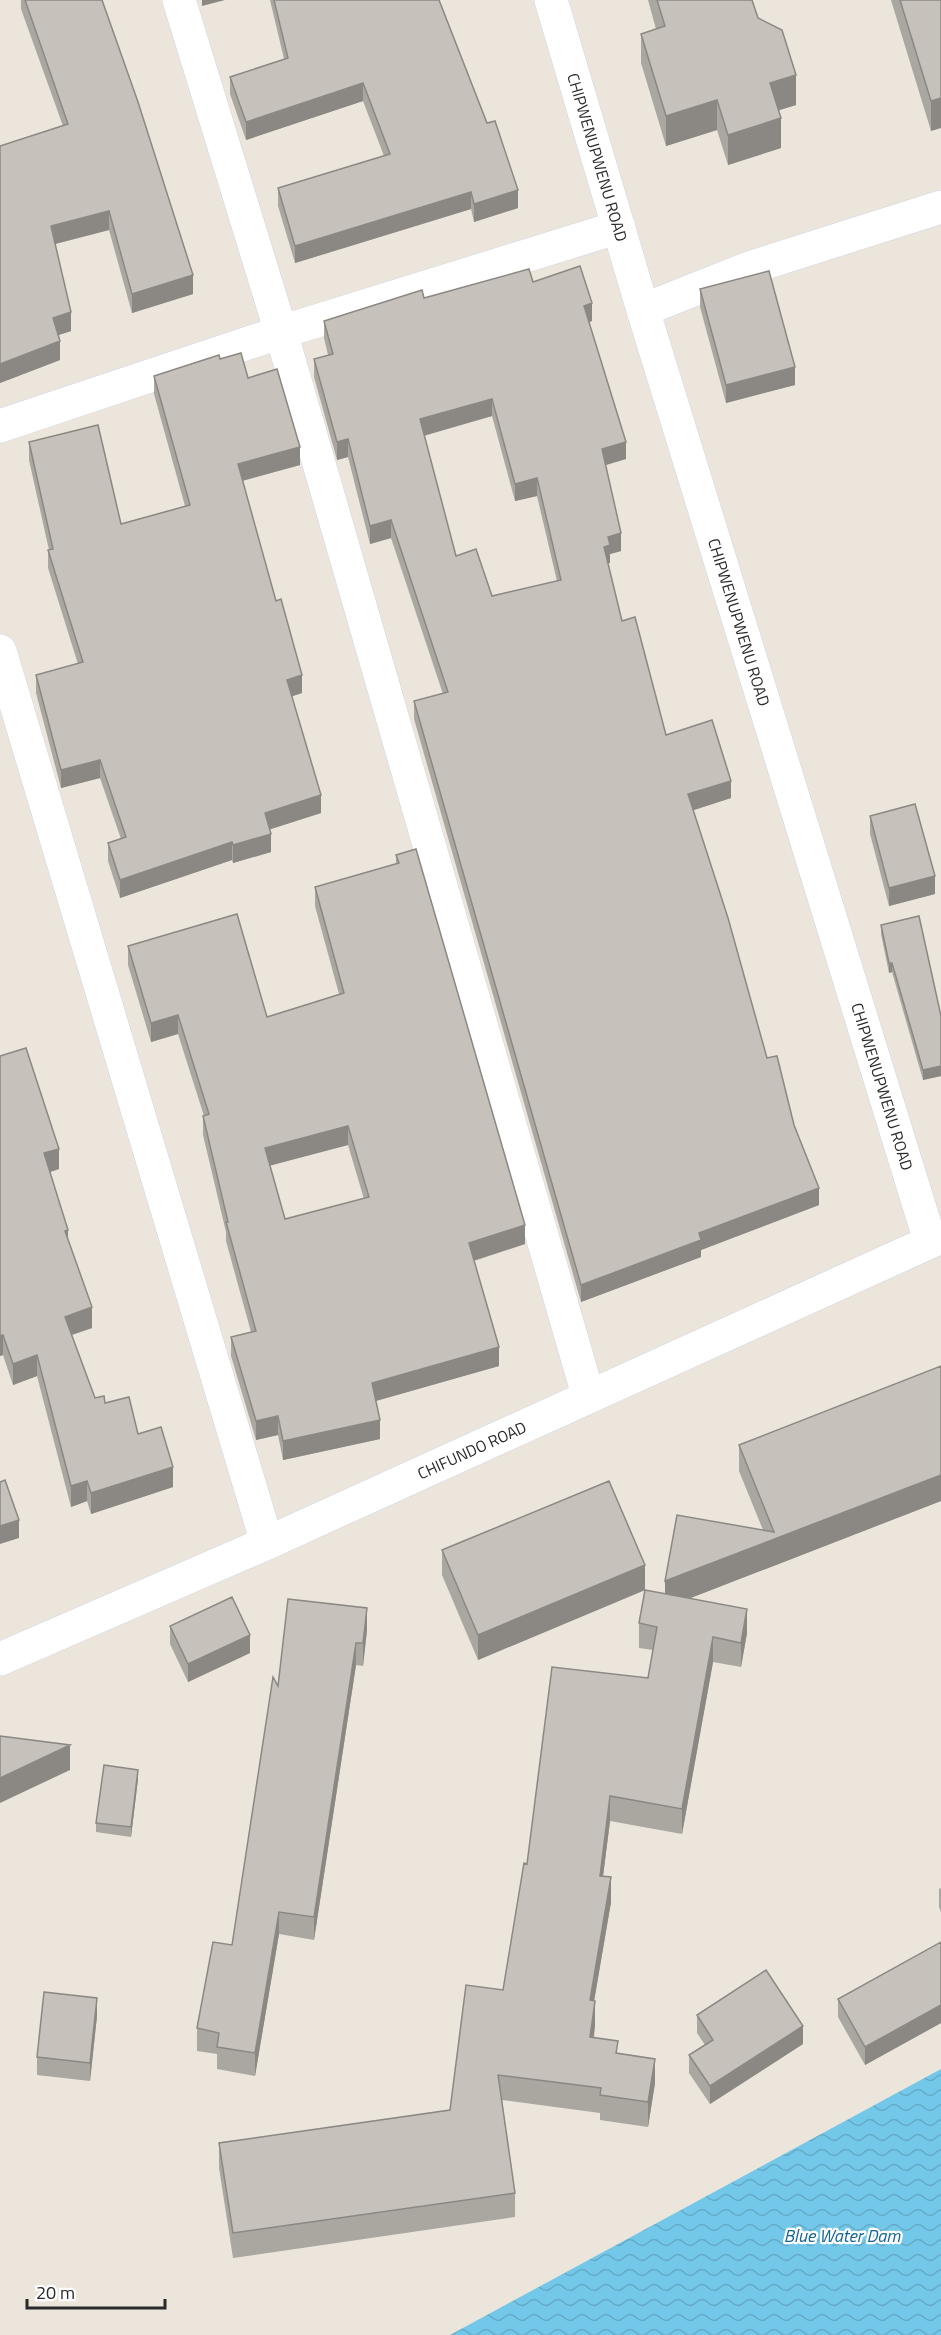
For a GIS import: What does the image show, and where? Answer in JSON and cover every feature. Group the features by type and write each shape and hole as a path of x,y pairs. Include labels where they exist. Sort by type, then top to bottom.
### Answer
{"street":[{"path":"179,0 281,332 588,1395"},
{"name":"CHIPWENUPWENU ROAD","path":"551,0 643,310 935,1239"},
{"path":"643,310 749,268 941,207"},
{"path":"0,426 281,332 619,227"},
{"path":"0,651 267,1543"},
{"name":"CHIFUNDO ROAD","path":"0,1659 267,1543 935,1239"}],"water":[{"name":"Blue Water Dam","path":"941,2069 941,2335 450,2335"}],"building":[{"path":"25,0 102,0 138,102 193,275 132,294 109,211 51,226 71,312 53,318 60,341 0,364 0,146 68,124"},
{"path":"274,0 439,0 487,123 495,121 518,190 474,204 471,192 295,246 278,188 390,154 363,83 246,122 230,77 288,58"},
{"path":"657,0 752,0 758,18 782,30 796,75 770,83 781,118 728,135 717,100 666,116 641,34 665,26"},
{"path":"900,0 941,0 941,98 931,101"},
{"path":"580,266 592,303 584,306 626,442 602,449 621,533 608,537 610,545 604,547 622,621 635,617 666,735 712,720 731,781 688,794 728,918 767,1058 777,1056 794,1125 819,1188 699,1233 701,1240 581,1285 414,701 448,692 391,520 370,526 348,439 337,442 314,359 333,354 324,321 422,290 424,298 529,269 533,282","holes":["492,399 515,484 537,478 561,580 492,596 476,549 456,556 420,419"]},
{"path":"769,271 795,367 726,385 700,289"},
{"path":"241,353 248,378 277,369 300,447 238,464 276,601 281,599 302,675 287,680 321,795 265,813 271,834 233,845 232,842 120,880 108,843 126,837 100,760 61,770 36,675 83,662 48,550 53,549 29,442 98,425 121,524 190,505 154,376 219,355 220,359"},
{"path":"915,804 935,876 889,888 870,816"},
{"path":"416,849 525,1225 469,1243 499,1347 372,1383 380,1420 283,1441 278,1416 256,1421 231,1337 256,1331 226,1222 228,1222 203,1116 209,1114 178,1015 151,1023 128,946 237,914 267,1017 344,993 315,887 399,863 396,855","holes":["348,1126 369,1197 285,1219 265,1148"]},
{"path":"919,916 941,1016 941,1066 923,1070 892,963 889,963 881,925"},
{"path":"26,1048 59,1149 44,1153 68,1230 65,1231 92,1307 65,1317 95,1398 104,1396 105,1403 129,1397 138,1434 161,1427 173,1467 91,1493 87,1481 71,1486 37,1355 13,1364 3,1335 0,1336 0,1056"},
{"path":"941,1366 941,1475 665,1581 677,1515 774,1532 739,1445"},
{"path":"5,1480 19,1520 0,1526 0,1482"},
{"path":"609,1481 645,1565 478,1635 442,1550"},
{"path":"645,1590 747,1609 741,1643 713,1637 682,1809 610,1796 600,1876 611,1877 590,2000 595,2001 590,2037 618,2041 616,2053 655,2059 648,2102 600,2095 601,2088 498,2075 515,2193 233,2233 219,2143 450,2110 466,1985 503,1990 524,1863 527,1864 552,1667 648,1678 657,1627 639,1623"},
{"path":"232,1597 250,1635 188,1664 170,1626"},
{"path":"288,1599 367,1608 363,1643 356,1643 314,1917 279,1912 255,2053 217,2047 219,2033 197,2028 213,1942 232,1945 273,1677 278,1686"},
{"path":"0,1736 70,1745 0,1778"},
{"path":"104,1765 138,1770 131,1827 96,1823"},
{"path":"941,1942 941,2005 865,2047 838,1999"},
{"path":"766,1970 803,2026 710,2086 689,2055 713,2040 697,2015"},
{"path":"44,1992 97,1998 90,2063 37,2057"}]}
